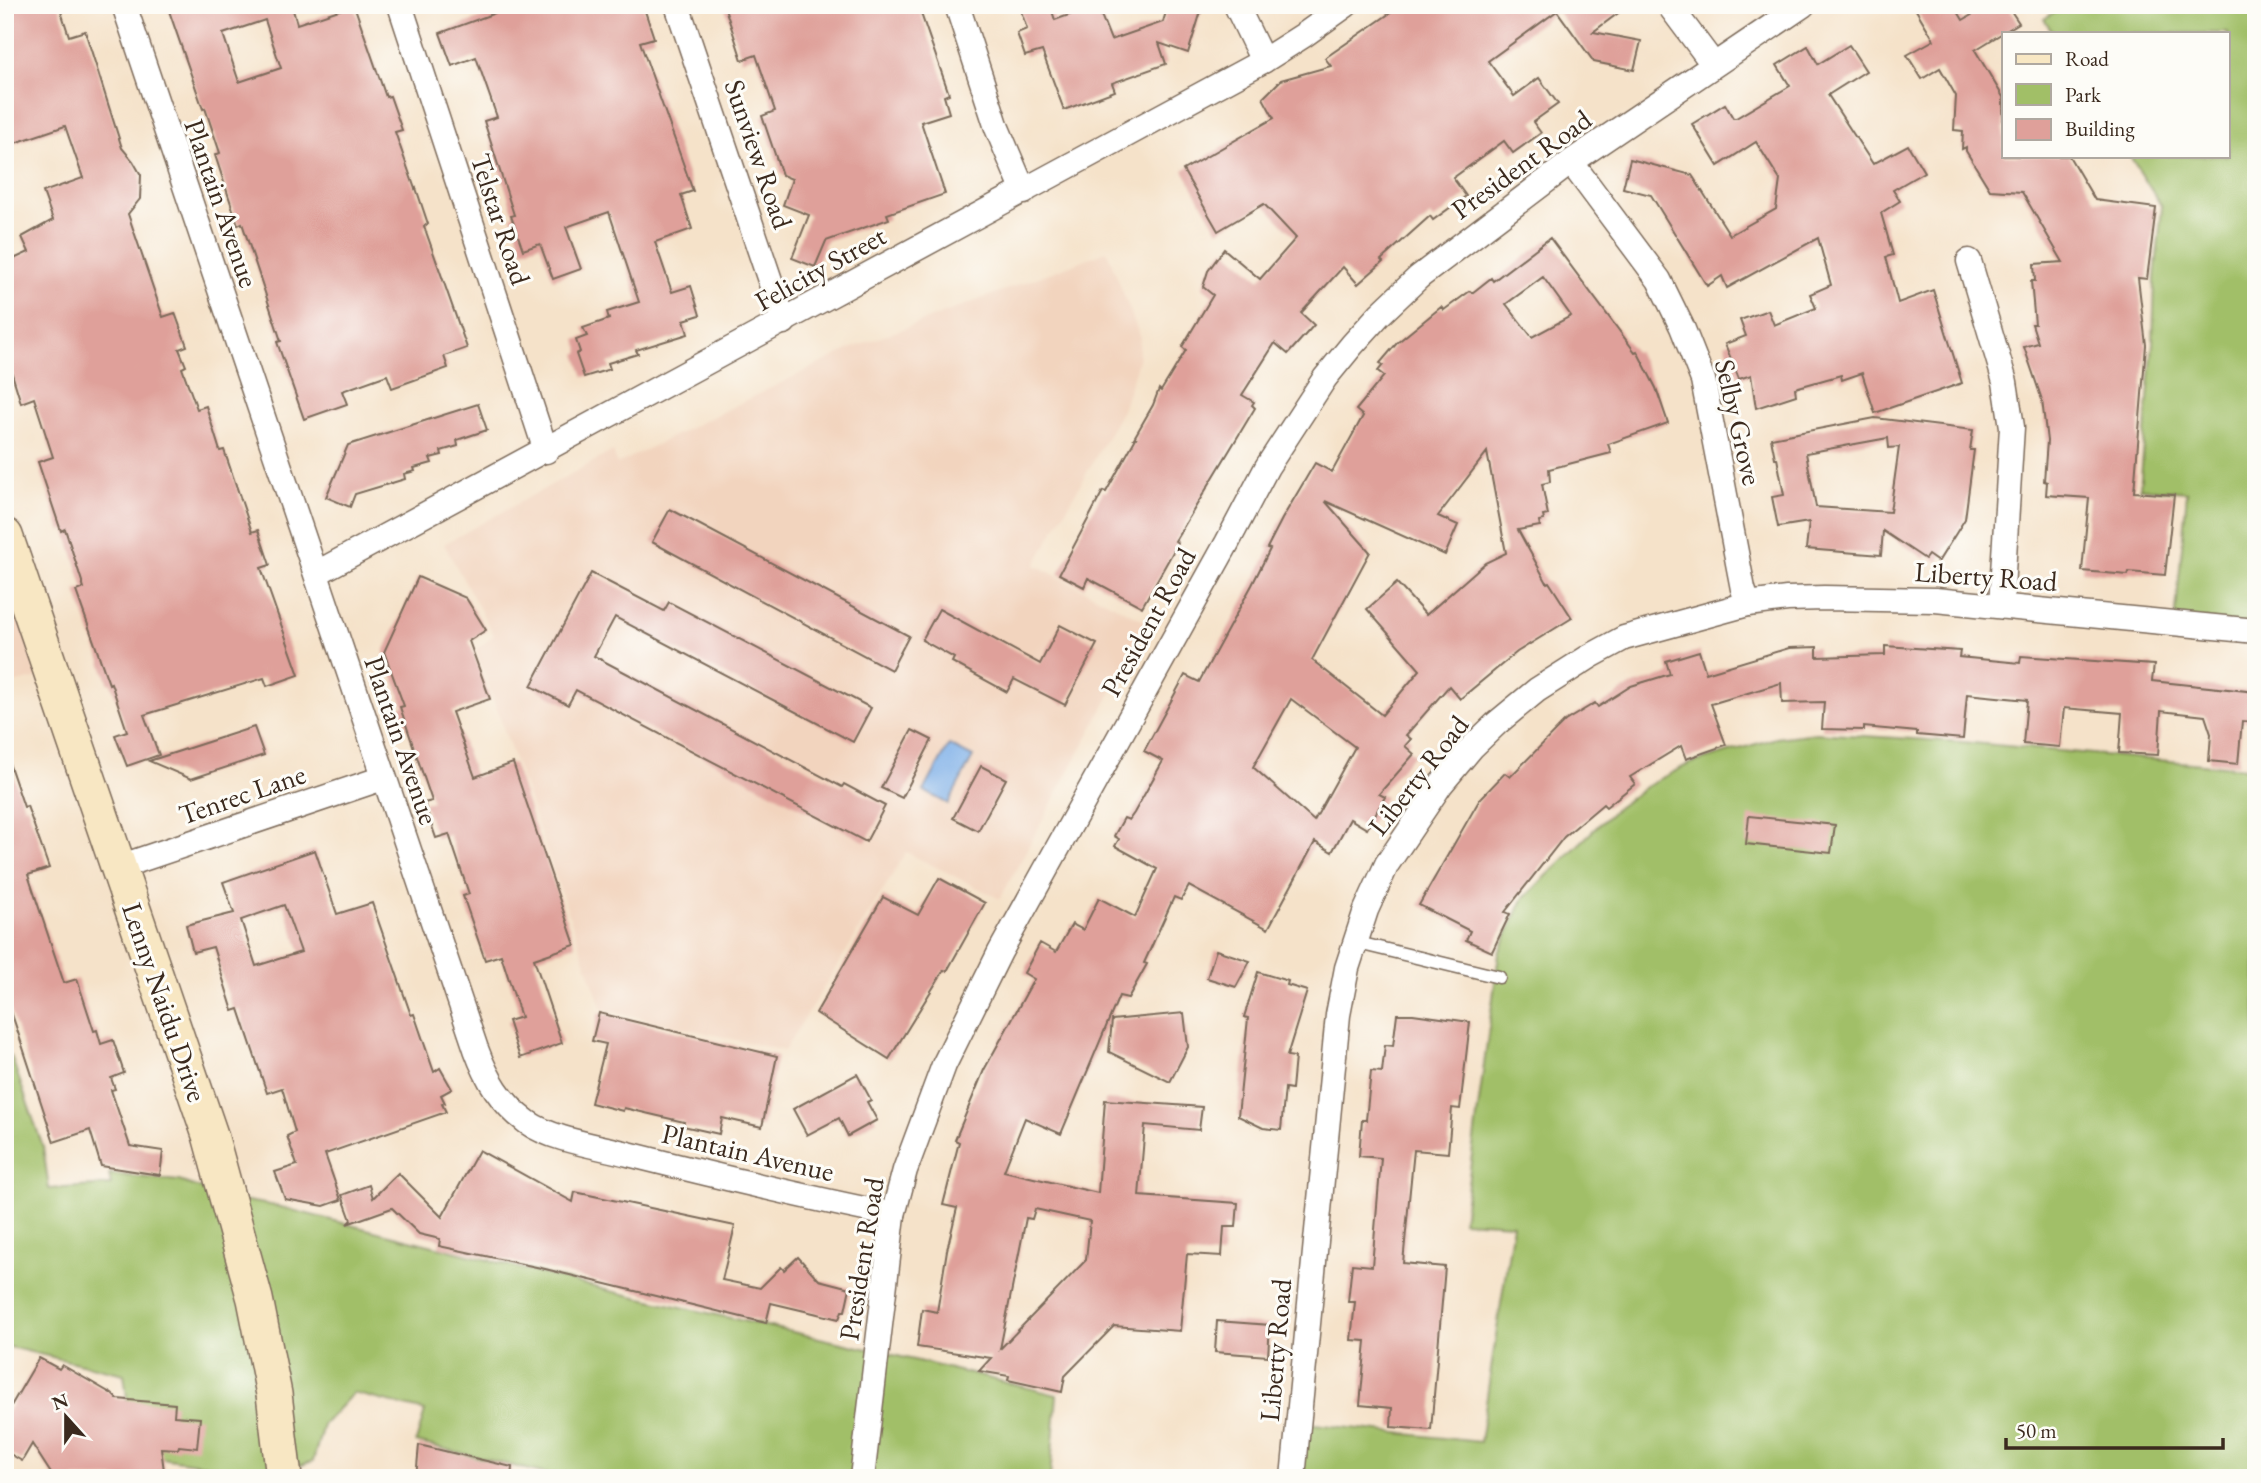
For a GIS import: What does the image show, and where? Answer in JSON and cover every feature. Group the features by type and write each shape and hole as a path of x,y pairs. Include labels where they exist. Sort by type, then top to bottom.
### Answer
{"street":[{"name":"Plantain Avenue","path":"124,5 317,573 383,778 484,1070 498,1095 529,1124 578,1141 771,1190 893,1215"},
{"name":"Telstar Road","path":"400,5 546,451"},
{"name":"Sunview Road","path":"677,5 785,322"},
{"path":"957,5 998,128 1024,192"},
{"path":"1236,5 1263,61"},
{"name":"Felicity Street","path":"317,573 1263,61 1304,36 1346,5"},
{"path":"1669,5 1713,64"},
{"name":"President Road","path":"862,1478 893,1215 905,1170 944,1065 1000,952 1267,467 1303,411 1352,345 1419,277 1571,162 1803,5"},
{"name":"Selby Grove","path":"1571,162 1659,280 1682,327 1703,380 1748,604"},
{"path":"1969,261 2005,382 2012,428 2001,605"},
{"name":"Lenny Naidu Drive","path":"5,536 210,1135 255,1299 284,1478"},
{"name":"Liberty Road","path":"1293,1478 1338,1015 1346,968 1387,864 1441,785 1472,747 1497,723 1537,690 1624,638 1748,604 1787,599 1935,600 2256,631"},
{"name":"Tenrec Lane","path":"119,867 383,778"}],"lane":[{"path":"1354,942 1499,977"}],"shaded area":[{"path":"1107,251 1140,337 1138,361 1122,410 1035,565 1149,623 1000,899 906,852 784,1051 602,1009 476,650 494,635 444,544 613,451 617,464 850,349"},
{"path":"5,532 54,674 5,686"}],"green space":[{"path":"2065,5 2256,5 2256,630 2175,623 2187,492 2140,488 2162,207 2131,158 2230,158 2230,32 2052,32 2044,19"},
{"path":"1816,733 1962,742 2256,769 2256,1478 1292,1478 1296,1422 1480,1442 1513,1224 1463,1221 1499,953 1523,899 1613,811 1648,785 1689,764 1776,738"},
{"path":"11,1056 43,1147 49,1189 111,1185 109,1174 179,1181 229,1198 276,1206 610,1291 1057,1395 1050,1478 562,1478 416,1442 425,1411 353,1393 323,1425 313,1461 285,1471 236,1469 134,1454 124,1374 5,1346 5,1057"}],"water":[{"path":"949,745 973,757 948,804 924,791"}],"building":[{"path":"5,5 59,5 69,36 85,31 122,148 141,175 140,199 128,214 163,317 175,313 187,346 179,349 186,366 182,368 197,409 206,406 220,451 224,450 252,532 258,530 270,565 261,568 299,675 267,686 264,678 144,715 159,755 127,766 115,735 127,731 76,591 84,588 65,529 61,531 38,462 53,457 34,398 21,403 5,351 5,263 29,252 22,237 53,220 43,192 83,178 65,126 15,143 5,116"},
{"path":"167,5 296,5 293,10 297,24 354,5 386,97 390,96 402,130 395,132 428,224 424,226 467,348 444,356 448,368 392,388 387,375 342,391 347,404 304,419 277,342 281,341 242,223 238,225 215,155 220,153 205,108 203,109","holes":["265,20 281,68 239,82 223,34"]},
{"path":"517,5 643,5 654,38 640,42 693,191 681,195 692,229 655,242 672,292 691,286 700,315 684,320 688,334 636,350 638,354 608,363 610,369 584,377 576,354 580,352 576,340 587,336 583,328 609,319 607,312 639,302 609,212 566,227 581,269 553,279 540,244 523,250 484,121 497,117 476,57 452,66 440,33"},
{"path":"724,5 918,5 949,94 944,96 949,113 921,122 945,194 887,214 889,219 826,241 815,267 792,258 809,215 783,205 792,179 782,175 762,116 775,111 756,55 742,60"},
{"path":"1019,5 1050,5 1055,20 1097,5 1111,40 1163,22 1168,5 1203,5 1188,53 1159,43 1166,64 1112,83 1115,91 1064,110 1042,51 1025,56 1017,33 1027,29"},
{"path":"1402,5 1629,5 1593,32 1641,41 1634,70 1594,62 1557,11 1488,61 1514,96 1539,78 1558,104 1533,122 1541,133 1513,153 1504,141 1453,178 1466,196 1433,220 1430,216 1358,284 1343,267 1301,313 1314,325 1288,354 1275,343 1242,395 1254,402 1252,405 1255,408 1175,541 1178,543 1142,607 1088,578 1084,587 1059,574 1103,491 1106,492 1136,438 1159,389 1161,391 1186,350 1182,347 1213,295 1203,287 1208,271 1224,249 1260,279 1296,238 1264,204 1218,231 1183,170 1274,118 1263,98 1281,80 1331,66 1325,58"},
{"path":"1913,5 1954,5 1963,20 1989,5 2007,5 2019,23 1975,50 2002,95 2002,158 2070,158 2095,200 2156,208 2147,279 2138,278 2146,345 2134,492 2174,495 2165,575 2082,571 2089,498 2046,495 2047,482 2044,481 2047,441 2042,400 2024,347 2038,343 2032,324 2035,324 2031,281 2035,281 2034,264 2063,262 2022,192 1990,190 1966,147 1962,149 1963,131 1954,130 1956,96 1940,68 1922,79 1907,55 1934,40"},
{"path":"1849,45 1866,71 1828,95 1873,164 1908,145 1924,172 1893,190 1900,201 1881,213 1893,255 1886,257 1898,303 1933,290 1962,383 1875,413 1862,373 1842,380 1841,375 1795,388 1796,395 1756,408 1751,375 1739,379 1725,344 1746,336 1740,320 1768,310 1774,325 1816,308 1810,294 1831,285 1818,238 1727,288 1722,276 1707,286 1651,195 1623,188 1630,159 1692,175 1730,235 1776,209 1780,180 1756,142 1718,166 1692,124 1725,104 1733,118 1736,118 1790,86 1777,65 1808,46 1818,64"},
{"path":"1550,238 1635,352 1637,351 1656,388 1668,423 1608,444 1611,453 1549,469 1550,482 1542,484 1548,515 1539,521 1540,526 1518,530 1547,583 1549,582 1572,618 1517,652 1460,699 1449,686 1406,735 1411,739 1405,746 1414,754 1379,794 1385,797 1367,829 1350,819 1332,852 1315,842 1268,929 1189,886 1181,900 1174,897 1144,963 1147,964 1128,998 1119,996 1061,1134 1025,1118 1004,1171 1098,1193 1105,1100 1202,1107 1199,1130 1145,1125 1139,1196 1238,1203 1236,1227 1224,1227 1222,1256 1187,1254 1180,1331 1114,1326 1065,1376 1062,1392 1008,1380 1009,1376 979,1371 991,1358 917,1347 922,1309 937,1312 957,1208 943,1205 959,1142 955,1140 984,1070 1034,979 1024,973 1040,943 1056,952 1072,924 1083,930 1099,898 1135,917 1157,869 1115,846 1119,839 1114,836 1124,818 1129,820 1134,813 1163,761 1144,751 1185,675 1199,682 1252,585 1282,519 1315,463 1332,472 1363,416 1356,410 1384,376 1378,371 1383,365 1380,363 1397,343 1441,307 1444,310 1491,278 1493,281","holes":["1543,277 1571,316 1532,337 1506,304","1487,452 1506,553 1485,563 1426,615 1397,583 1367,609 1420,670 1382,715 1312,660 1370,552 1325,501 1445,555 1458,525 1438,516","1291,699 1355,747 1314,821 1253,767","1035,1209 1090,1221 1086,1260 1000,1349 1026,1218 1032,1219"]},
{"path":"478,404 487,430 457,440 458,446 441,451 442,455 430,458 432,463 404,474 405,479 355,494 350,507 326,497 348,445"},
{"path":"1875,418 1973,430 1970,450 1974,450 1965,519 1938,562 1928,555 1925,559 1883,531 1881,555 1806,549 1809,522 1778,527 1772,497 1784,495 1771,438","holes":["1888,438 1889,448 1899,447 1890,512 1816,507 1806,453"]},
{"path":"670,509 909,636 891,670 652,542"},
{"path":"591,573 664,611 669,602 871,708 853,742 615,617 594,656 842,787 844,784 885,806 866,842 576,690 568,705 531,686"},
{"path":"418,577 466,598 486,630 469,641 490,699 452,712 475,777 513,763 575,945 534,959 562,1043 520,1058 508,1021 521,1017 501,955 485,960 463,896 469,894 449,834 436,838 424,803 432,801 400,707 404,706 384,652"},
{"path":"939,609 1040,664 1060,625 1097,644 1065,705 1014,679 1007,692 952,662 954,658 922,640"},
{"path":"1885,646 1960,651 1959,657 2020,663 2021,656 2154,665 2152,681 2256,692 2253,722 2242,721 2238,764 2209,761 2211,734 2205,716 2161,711 2158,755 2119,753 2122,713 2064,708 2060,747 2023,744 2027,700 1967,694 1963,739 1864,727 1864,730 1822,729 1824,702 1782,703 1781,683 1711,704 1726,745 1686,759 1681,746 1630,777 1635,784 1606,807 1603,804 1564,837 1505,912 1510,914 1492,952 1466,940 1470,931 1419,905 1480,799 1505,773 1510,777 1565,721 1595,703 1598,707 1631,686 1670,674 1666,661 1699,651 1706,673 1789,648 1817,647 1817,657 1885,655"},
{"path":"254,727 264,755 191,779 149,761"},
{"path":"912,730 932,740 902,798 881,788"},
{"path":"5,763 9,763 49,868 28,875 64,983 77,979 101,1044 113,1040 124,1073 111,1078 115,1089 111,1090 130,1146 163,1151 160,1175 101,1166 90,1130 54,1142 5,993"},
{"path":"981,766 1006,779 978,831 953,818"},
{"path":"1749,816 1835,825 1831,853 1746,844"},
{"path":"315,850 337,914 372,903 434,1072 440,1068 452,1089 441,1095 446,1112 325,1154 341,1200 324,1206 285,1199 275,1172 297,1165 287,1136 295,1132 282,1088 267,1093 239,1009 233,1011 213,947 193,952 186,925 234,913 223,882","holes":["284,905 301,952 256,966 241,920"]},
{"path":"939,878 985,903 947,971 944,970 889,1059 816,1013 883,897 918,915"},
{"path":"1216,950 1250,961 1236,987 1207,978"},
{"path":"1258,972 1288,981 1287,985 1307,991 1287,1056 1295,1057 1292,1089 1285,1088 1281,1130 1263,1128 1238,1116 1248,1018 1244,1017"},
{"path":"599,1013 777,1056 762,1127 722,1118 719,1134 683,1126 684,1122 591,1103 606,1044 592,1041"},
{"path":"1184,1013 1188,1047 1170,1082 1109,1052 1112,1020"},
{"path":"1397,1014 1470,1022 1460,1109 1452,1108 1448,1153 1414,1150 1408,1210 1403,1263 1445,1267 1431,1430 1391,1427 1392,1408 1360,1405 1366,1341 1351,1340 1355,1302 1348,1302 1352,1264 1372,1266 1381,1158 1359,1156 1362,1120 1366,1120 1371,1071 1382,1072 1385,1045 1393,1046"},
{"path":"857,1074 871,1100 867,1102 877,1120 848,1136 839,1118 807,1135 793,1109"},
{"path":"479,1150 573,1202 575,1192 735,1226 722,1280 760,1288 781,1267 784,1270 798,1257 819,1280 850,1288 845,1311 842,1311 839,1319 771,1303 766,1323 439,1246 440,1239 419,1234 392,1208 347,1224 351,1220 342,1195 369,1185 373,1198 398,1173 442,1217"},
{"path":"1217,1321 1270,1325 1268,1356 1215,1352"},
{"path":"39,1358 59,1369 62,1365 117,1399 175,1404 174,1416 200,1418 197,1448 161,1448 165,1478 54,1478 32,1444 22,1461 5,1451 5,1416"},
{"path":"419,1445 512,1467 511,1478 416,1478"}]}
